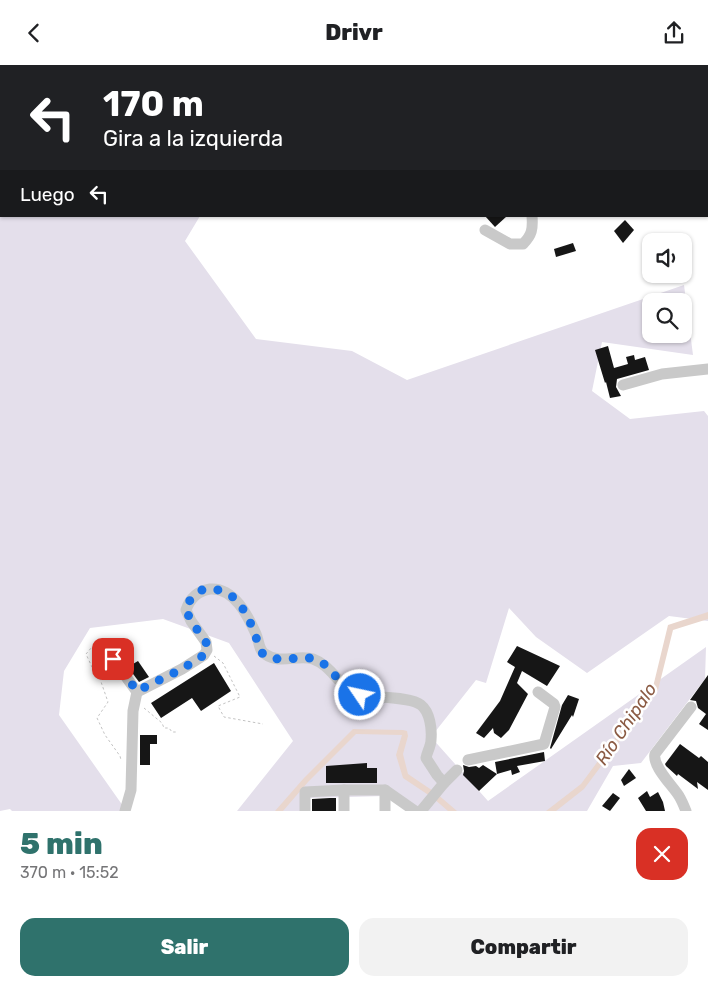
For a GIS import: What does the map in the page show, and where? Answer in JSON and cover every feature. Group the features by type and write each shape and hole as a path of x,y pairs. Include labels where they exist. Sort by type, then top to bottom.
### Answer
{"street":[{"path":"485,230 510,244 523,244 530,237 533,226 532,217"},
{"path":"623,385 662,374 708,369"},
{"path":"137,691 182,669 204,655 207,651 206,642 191,621 186,610 190,600 202,590 216,589 233,597 247,614 262,653 272,659 311,658 323,663 348,689 360,695 396,698 420,704 428,714 432,741 426,758 437,775 438,790"},
{"path":"113,659 137,691 133,711 132,789 125,811"},
{"path":"468,759 544,744 555,707 554,703 538,691"},
{"path":"686,811 680,797 654,759 655,754 691,707"},
{"path":"421,811 457,770"},
{"path":"344,789 344,811"},
{"path":"305,811 305,791 344,789 385,790 415,811"},
{"path":"385,790 385,811"}],"path":[{"path":"113,659 103,647 92,647 86,654 99,676 108,702 98,718 105,735 120,756 122,764"},
{"path":"207,651 223,663 240,697 218,706 224,717 263,724"},
{"path":"143,705 144,710 162,723 164,728 177,732"}],"shaded area":[{"path":"0,217 199,217 185,241 256,339 352,351 407,380 642,299 642,343 691,343 693,355 602,342 592,391 630,419 704,411 708,416 708,621 669,616 587,673 536,637 509,608 486,683 476,680 431,737 488,801 706,647 705,679 641,763 613,766 587,811 423,811 385,796 310,798 306,811 237,811 293,741 229,643 163,619 90,628 64,671 59,715 123,806 120,811 12,811 10,809 0,811"},
{"path":"684,285 685,293 661,293"}],"water":[{"name":"Río Chipalo","path":"708,612 708,619 673,630 658,690 584,789 556,811 546,811 581,784 653,687 668,625"},
{"path":"353,729 407,731 408,736 403,754 408,774 436,793 457,811 448,811 433,798 403,778 396,755 402,735 356,734 308,782 283,811 275,811 304,778"}],"building":[{"path":"486,217 506,217 495,227"},
{"path":"625,220 634,230 623,243 614,231"},
{"path":"573,243 576,251 556,257 554,249"},
{"path":"608,346 614,368 628,364 626,357 634,355 635,360 645,357 649,370 617,379 616,387 621,396 610,398 595,350"},
{"path":"517,646 560,666 547,686 522,671 517,683 528,694 509,730 501,738 494,733 493,728 484,738 476,733 500,701 515,667 507,662"},
{"path":"138,661 149,677 139,682 128,667"},
{"path":"214,663 231,691 201,711 192,698 161,718 151,703"},
{"path":"708,675 708,730 699,724 706,714 698,708 696,701 690,700"},
{"path":"568,695 579,699 573,717 572,715 551,749 562,705"},
{"path":"140,735 157,735 157,744 150,744 150,765 140,765"},
{"path":"680,744 699,758 701,756 708,762 708,790 697,782 698,789 678,774 677,776 666,766 665,764"},
{"path":"544,752 545,761 517,766 520,772 512,775 511,770 497,774 495,762"},
{"path":"367,763 367,768 377,768 377,783 326,783 326,766"},
{"path":"463,765 479,768 483,765 497,774 479,791 463,775"},
{"path":"629,769 636,778 624,786 621,780"},
{"path":"647,791 650,797 658,792 665,811 646,811 638,798"},
{"path":"613,793 620,798 610,811 602,806"},
{"path":"336,798 336,811 312,811 312,799"}],"route":[{"path":"113,659 137,691 182,669 204,655 207,651 206,642 199,634 186,610 190,600 202,590 216,589 233,597 247,614 262,653 272,659 311,658 323,663 348,689 360,695"}]}
